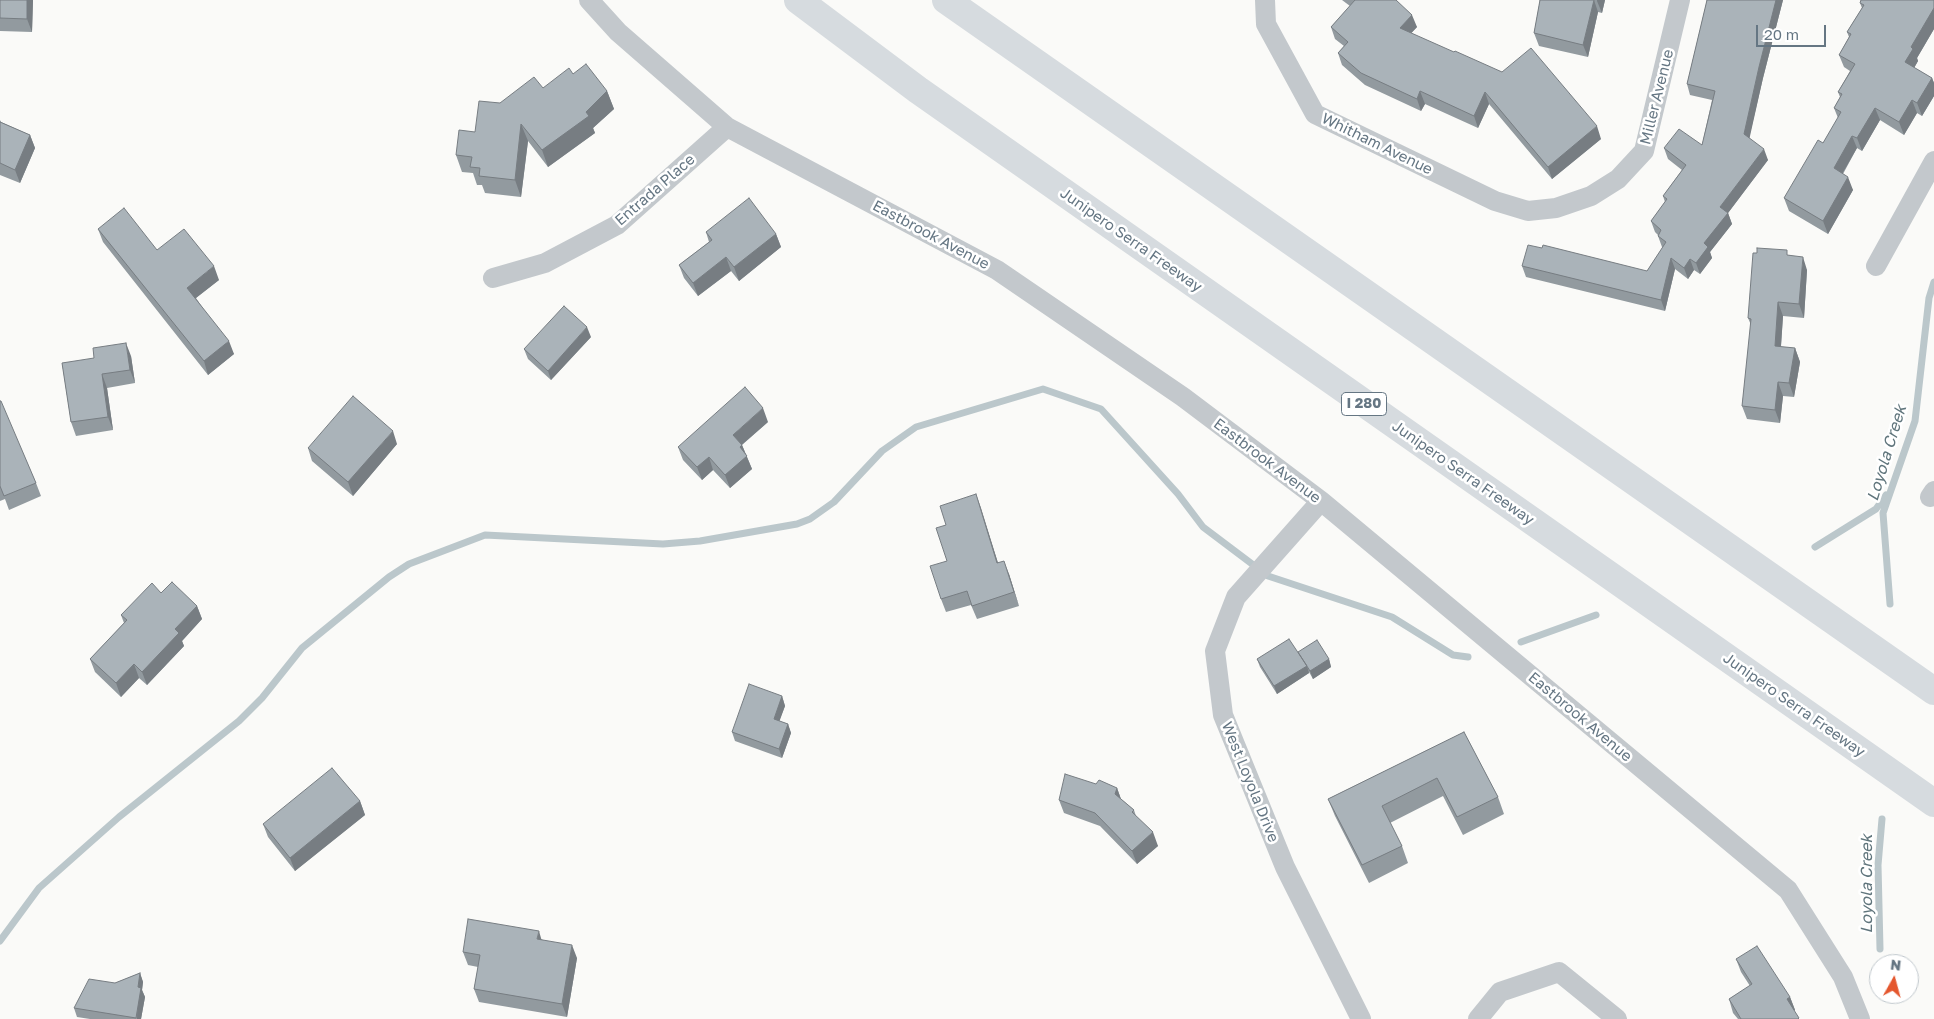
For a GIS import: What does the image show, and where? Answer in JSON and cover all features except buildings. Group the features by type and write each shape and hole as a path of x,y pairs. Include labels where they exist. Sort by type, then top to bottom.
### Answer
{"highway":[{"name":"Junipero Serra Freeway","path":"798,0 918,90 1934,803"},
{"path":"946,0 1934,691"}],"street":[{"name":"Eastbrook Avenue","path":"589,0 618,32 727,127 997,270 1183,397 1321,501 1788,890 1843,978 1860,1019"},
{"name":"Whitham Avenue","path":"1265,0 1266,24 1315,114 1496,201 1528,211"},
{"name":"Miller Avenue","path":"1528,211 1556,208 1591,196 1618,179 1644,151 1680,0"},
{"name":"Entrada Place","path":"493,278 545,263 617,225 727,127"},
{"path":"1876,266 1934,161"},
{"name":"West Loyola Drive","path":"1321,501 1236,597 1215,652 1223,715 1285,867 1361,1019"},
{"path":"1478,1019 1500,992 1559,972 1617,1019"}],"waterway":[{"name":"Loyola Creek","path":"1890,604 1883,513 1915,421 1929,298 1934,282"},
{"path":"0,941 39,888 119,817 239,721 262,698 302,648 389,577 409,564 485,535 663,544 700,541 797,524 810,519 834,502 882,451 916,427 1043,389 1101,409 1178,494 1203,527 1268,576 1392,617 1453,655 1468,657"},
{"path":"1815,547 1876,509 1886,495"},
{"path":"1521,642 1596,615"},
{"name":"Loyola Creek","path":"1880,949 1878,865 1882,819"}]}
